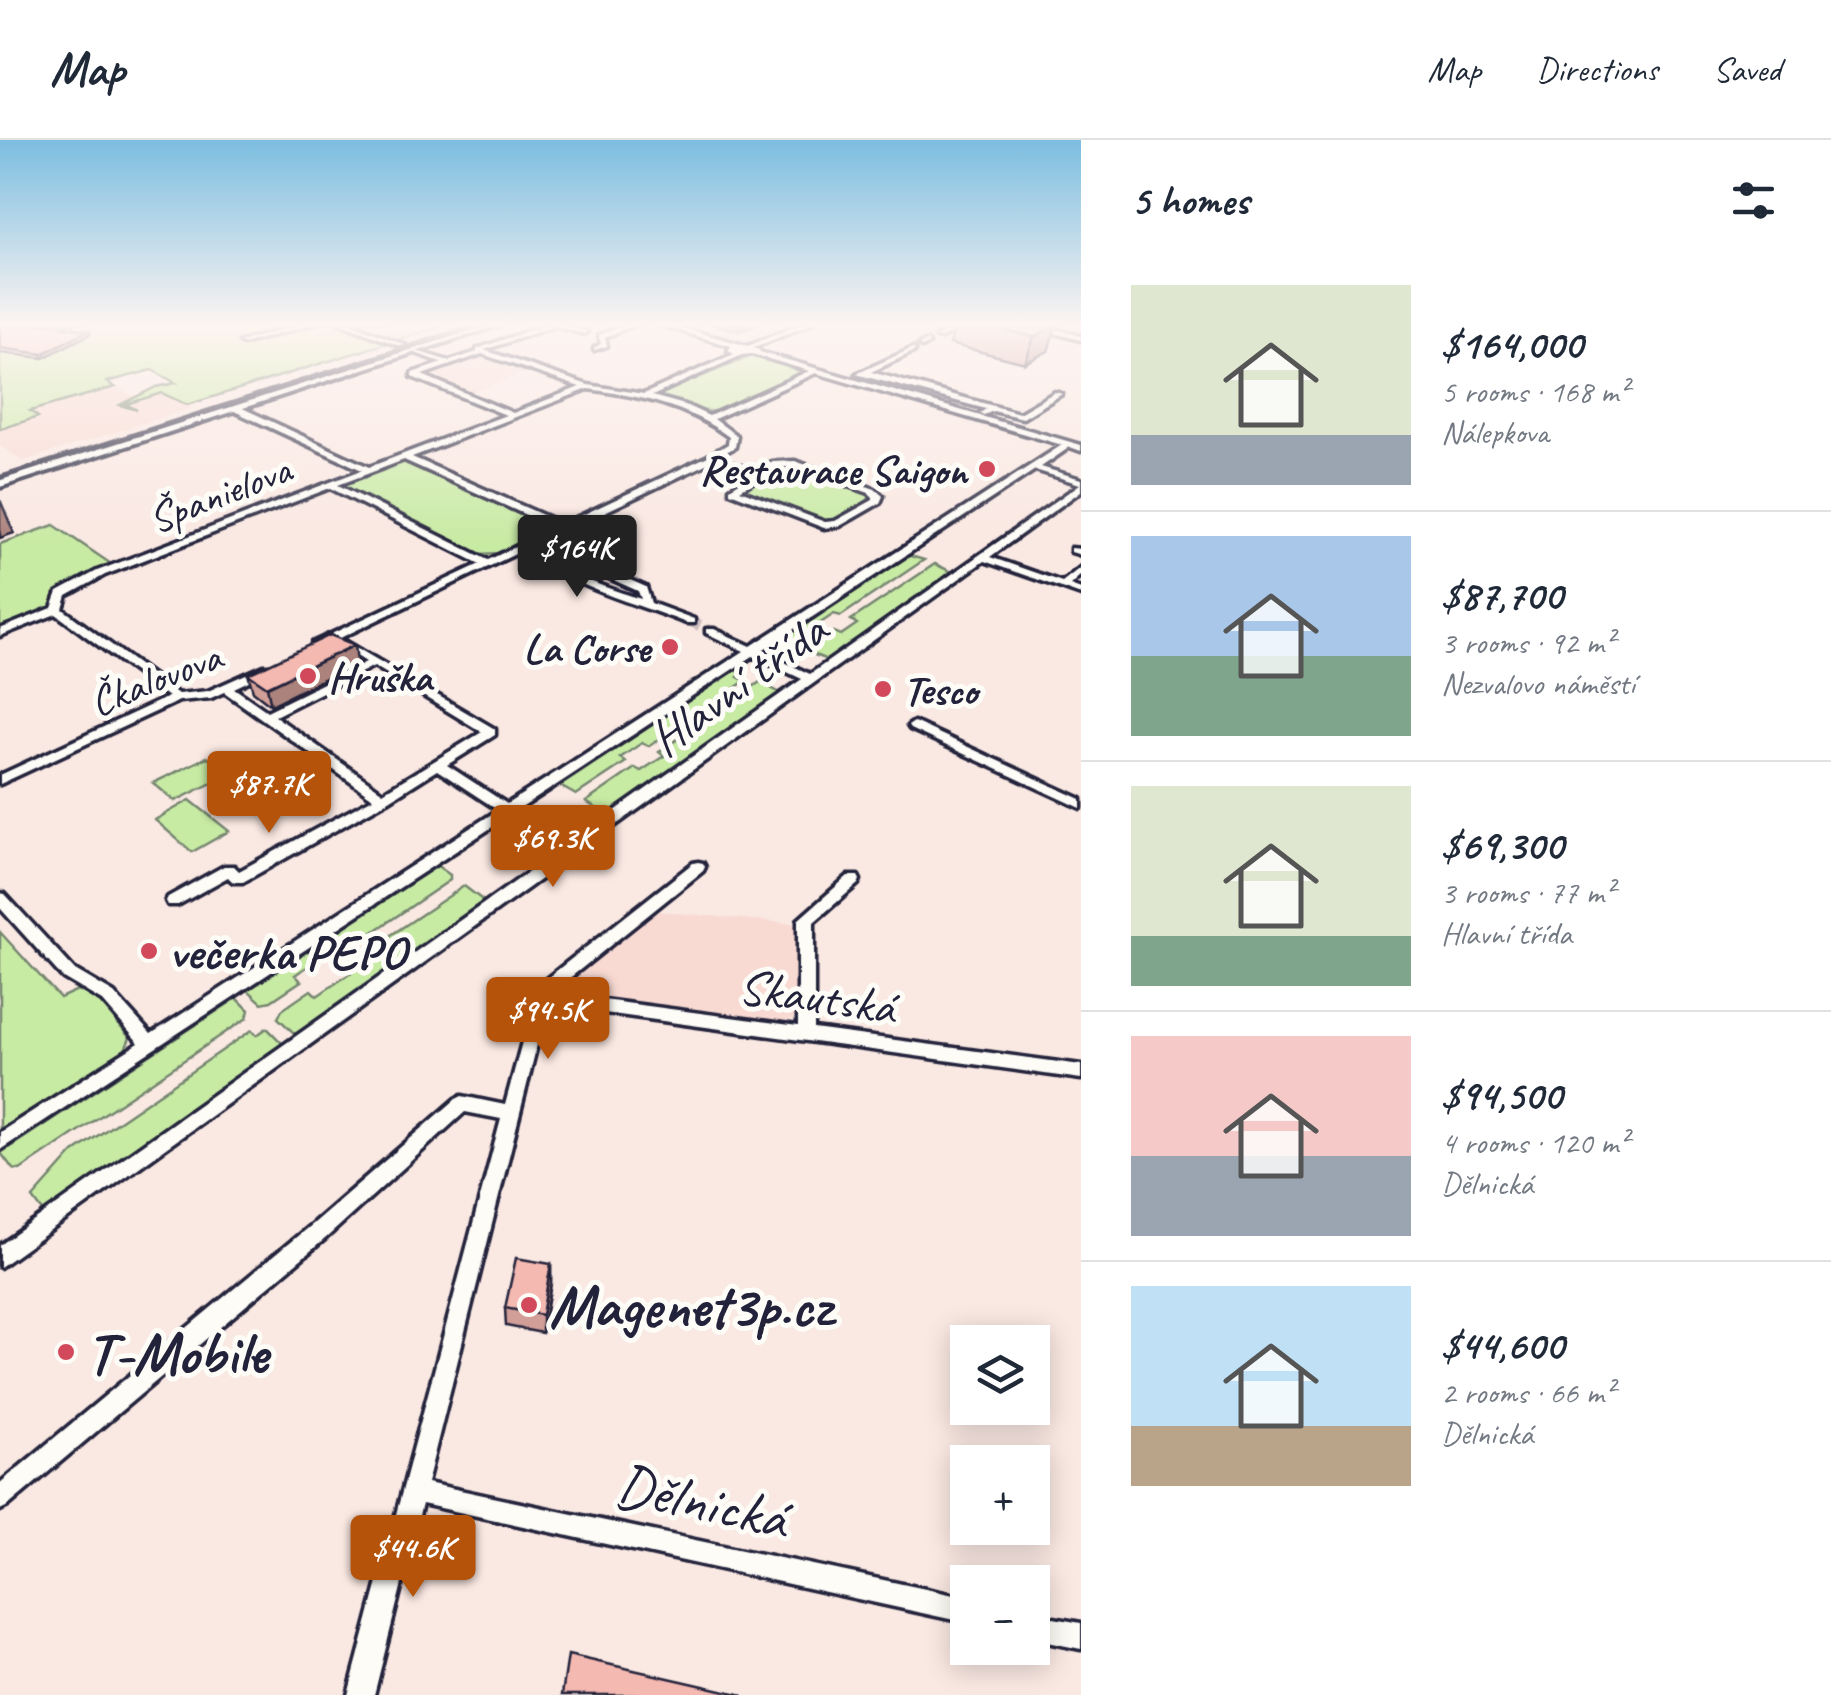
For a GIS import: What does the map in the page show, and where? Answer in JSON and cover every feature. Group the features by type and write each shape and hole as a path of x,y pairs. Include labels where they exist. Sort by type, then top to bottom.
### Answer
{"main road":[{"path":"0,471 250,396"},
{"path":"0,483 272,396"}],"street":[{"path":"463,396 512,415"},
{"name":"Španielova","path":"0,632 57,610 62,594 70,587 564,396"},
{"name":"Španielova","path":"647,396 712,417"},
{"path":"708,459 732,445 734,436 712,417 760,396"},
{"path":"900,396 1074,446"},
{"path":"948,396 1020,416 1055,396"},
{"path":"236,408 368,470"},
{"path":"976,418 992,408"},
{"name":"Hlavní třída","path":"0,1142 1034,467 1074,446"},
{"path":"404,456 561,527"},
{"path":"708,459 756,474 775,464 795,464 878,496 876,501 837,524 813,523 733,490 756,474"},
{"name":"Čkalovova","path":"297,654 708,459"},
{"path":"1034,467 1081,485"},
{"path":"330,485 486,563"},
{"name":"Hlavní třída","path":"0,1257 1081,485"},
{"path":"528,546 547,564 624,600 647,601 690,620"},
{"path":"982,558 1081,592"},
{"path":"1063,586 1081,570"},
{"path":"57,610 176,698"},
{"path":"710,631 811,679"},
{"path":"173,900 229,870 238,878 383,798 491,732 333,637"},
{"name":"Čkalovova","path":"0,780 176,698 226,688 280,662"},
{"path":"266,716 374,662"},
{"path":"226,688 383,798"},
{"path":"914,726 1081,804"},
{"path":"438,764 507,810"},
{"path":"361,1695 508,1113 543,990 698,866"},
{"path":"806,1034 806,920 853,880"},
{"path":"0,898 69,974 108,997 150,1044"},
{"name":"Skautská","path":"542,998 1081,1072"},
{"path":"0,1498 318,1231 462,1104 508,1113"},
{"name":"Dělnická","path":"413,1491 950,1607"},
{"path":"1050,1630 1081,1636"}],"shaded area":[{"path":"0,396 15,396 28,412 85,396 133,396 120,405 131,411 135,410 125,404 153,396 167,396 193,408 23,461 0,446"},
{"path":"655,911 798,924 797,1019 781,1021 580,996 569,990 567,980"}],"green space":[{"path":"0,396 85,396 30,411 38,417 0,429"},
{"path":"139,396 154,396 126,404 137,410 120,405"},
{"path":"167,396 217,396 187,405"},
{"path":"658,396 751,396 717,412 698,410"},
{"path":"400,462 410,463 547,527 500,553 479,554 346,488 346,482"},
{"path":"791,465 864,491 870,495 868,500 829,522 819,522 740,494 737,486 775,466"},
{"path":"54,525 114,566 59,589 48,610 0,629 0,544"},
{"path":"907,555 924,560 841,616 834,614 819,624 824,628 798,645 779,639"},
{"path":"935,564 952,572 827,660 810,653 834,632 841,635 857,624 851,620"},
{"path":"735,670 743,674 738,677 745,681 649,746 642,743 620,758 626,762 576,795 560,786"},
{"path":"760,682 780,693 612,813 604,813 586,802 635,768 641,771 664,756 659,752"},
{"path":"207,757 230,774 175,801 153,783"},
{"path":"190,800 229,831 192,852 155,820"},
{"path":"436,865 450,875 450,880 335,958 328,953 295,975 301,981 271,1001 262,1003 248,990"},
{"path":"464,886 485,902 296,1035 278,1018 282,1010 311,990 317,996 351,973 345,966"},
{"path":"0,932 60,998 82,988 93,994 130,1038 124,1052 0,1133"},
{"path":"237,998 249,1010 247,1018 20,1170 13,1169 1,1153"},
{"path":"267,1028 284,1045 44,1213 33,1198 74,1152 252,1030 257,1035"}],"building":[{"path":"330,635 355,645 267,687 248,674"},
{"path":"516,1258 551,1264 542,1315 505,1308"},
{"path":"568,1655 743,1695 562,1695"}],"tunnel":[{"path":"690,621 710,631"}],"tram line":[{"path":"0,479 263,396"}],"place":[{"name":"Restaurace Saigon","path":"987,469"},
{"name":"La Corse","path":"670,647"},
{"name":"Hruška","path":"308,676"},
{"name":"Tesco","path":"883,689"},
{"name":"večerka PEPO","path":"149,951"},
{"name":"Magenet3p.cz","path":"529,1305"},
{"name":"T-Mobile","path":"66,1352"}]}
